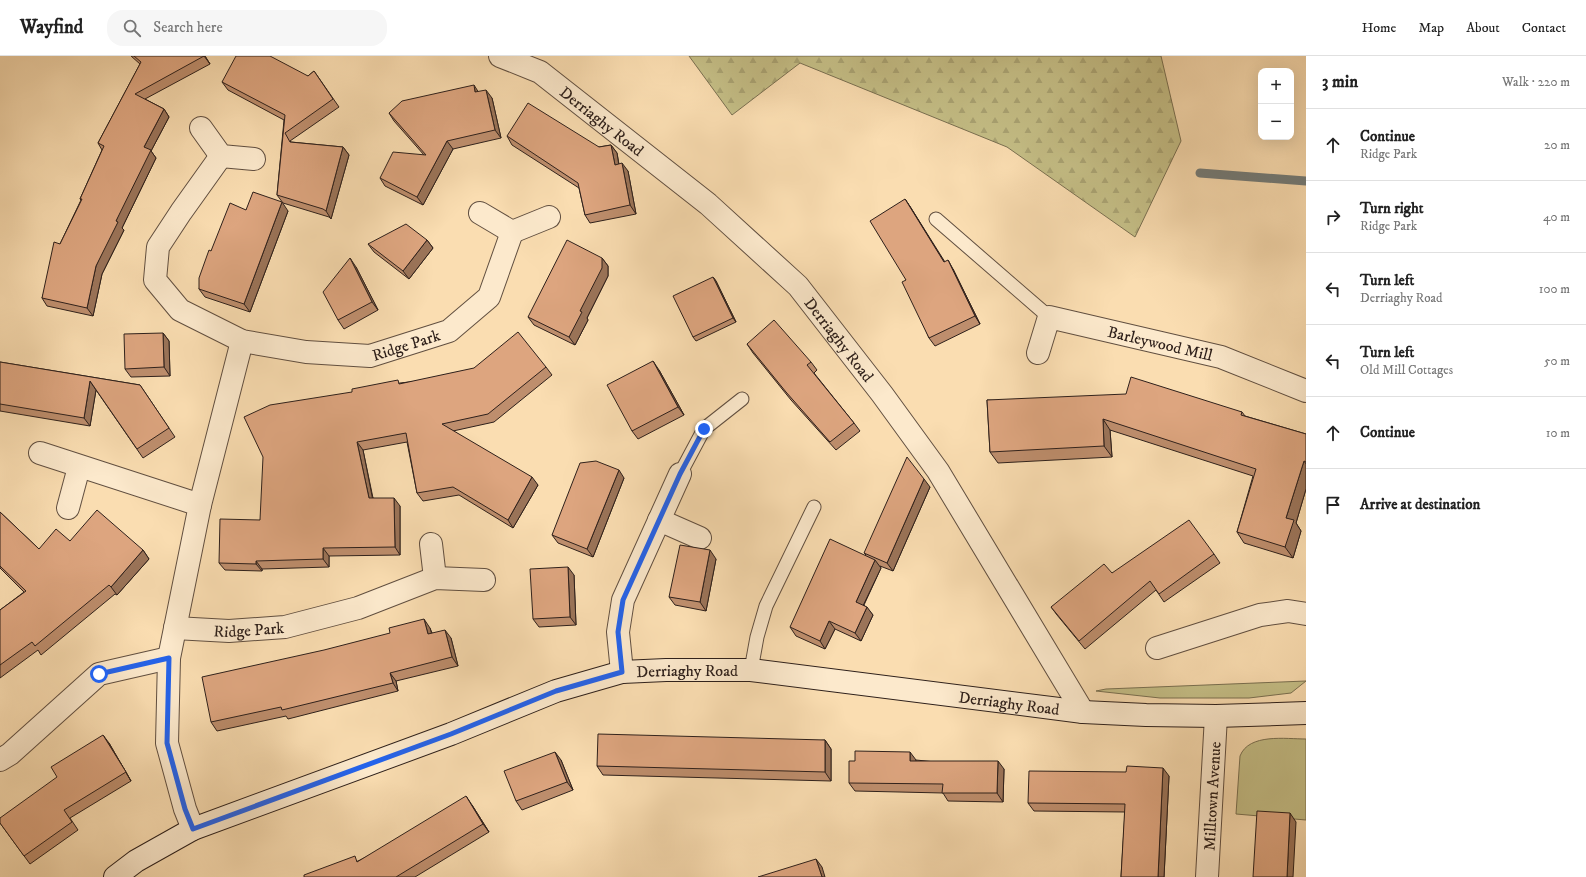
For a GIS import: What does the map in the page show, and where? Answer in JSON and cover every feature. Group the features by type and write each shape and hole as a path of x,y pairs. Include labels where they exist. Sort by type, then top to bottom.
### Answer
{"street":[{"name":"Derriaghy Road","path":"500,56 540,72 708,204 798,286 882,394 938,471 1083,712"},
{"path":"202,128 221,156 254,159"},
{"name":"Ridge Park","path":"221,156 158,247 155,280 180,310 242,341 306,352 370,356 448,331 489,297 512,232"},
{"path":"480,213 512,232 549,217"},
{"path":"1038,353 1049,317"},
{"name":"Barleywood Mill","path":"1049,317 1222,358 1306,391"},
{"path":"193,829 185,809 167,743 169,658 200,505 242,341"},
{"path":"40,453 200,505"},
{"path":"68,508 79,466"},
{"path":"622,672 618,632 623,600 680,474"},
{"path":"659,520 700,538"},
{"path":"431,544 435,578"},
{"name":"Ridge Park","path":"175,628 229,631 285,627 358,608 435,578 484,580"},
{"path":"1157,648 1260,615 1288,611 1306,614"},
{"path":"0,760 10,754 99,674 169,658"},
{"name":"Derriaghy Road","path":"115,877 136,862 193,829 451,734 556,691 622,672 666,670 751,670 1083,712 1216,716 1306,713"},
{"name":"Milltown Avenue","path":"1207,877 1216,716"}],"lane":[{"path":"936,219 1049,317"},
{"path":"680,474 704,429 742,399"},
{"path":"751,670 757,637 766,606 814,507"}],"green space":[{"path":"689,56 1161,56 1181,141 1135,237 1007,147 800,63 732,115"},
{"path":"1306,681 1291,693 1249,698 1160,698 1096,691 1106,689"},
{"path":"1269,739 1306,739 1306,820 1236,814 1240,756 1245,749 1251,744"}],"building":[{"path":"134,56 204,56 135,94 164,109 144,147 151,150 116,221 118,222 96,266 87,308 42,298 54,242 60,244 82,199 80,199 104,146 98,143 141,62"},
{"path":"236,56 270,56 308,76 314,71 333,99 285,133 290,142 343,147 326,211 277,195 285,115 222,82"},
{"path":"474,85 475,92 486,90 495,130 447,141 417,197 380,178 393,152 426,155 389,113 402,101"},
{"path":"528,103 599,147 611,145 615,165 622,163 630,205 585,215 578,183 507,136"},
{"path":"253,192 282,202 244,304 199,289 199,278 209,250 211,251 230,203 246,210"},
{"path":"905,199 944,262 948,260 975,316 929,338 902,282 906,280 870,221"},
{"path":"406,224 427,240 403,271 368,244"},
{"path":"567,240 602,258 602,268 580,311 582,312 569,337 528,317"},
{"path":"350,258 372,302 338,320 323,292"},
{"path":"713,277 733,318 693,337 673,296"},
{"path":"774,320 811,362 807,365 854,423 830,442 786,392 747,344"},
{"path":"518,332 546,367 488,414 442,424 532,477 508,520 453,487 417,493 406,433 357,442 369,498 394,498 395,547 323,548 323,559 256,561 256,564 219,563 220,519 260,520 263,457 244,417 270,405 352,392 352,389 398,380 399,384 474,368"},
{"path":"163,333 164,367 125,369 124,334"},
{"path":"653,361 678,407 632,431 607,385"},
{"path":"0,362 140,385 169,428 137,449 90,381 84,418 0,404"},
{"path":"1131,377 1242,412 1241,415 1306,434 1306,462 1304,461 1286,518 1294,520 1285,547 1237,532 1256,469 1103,419 1104,446 990,452 987,400 1126,394"},
{"path":"907,457 924,479 887,563 864,553"},
{"path":"596,461 619,470 587,549 552,535 580,463"},
{"path":"97,510 143,550 111,587 109,585 35,646 32,642 0,665 0,610 26,591 0,566 0,512 39,549 56,529 70,541"},
{"path":"1189,520 1214,554 1159,594 1150,581 1079,641 1051,607 1104,564 1112,573"},
{"path":"830,539 875,560 856,602 867,607 855,633 829,621 820,641 790,627"},
{"path":"680,545 710,550 700,602 669,597"},
{"path":"568,567 570,617 533,619 530,569"},
{"path":"424,619 428,634 445,630 452,657 390,673 393,683 282,710 281,707 211,722 202,677 324,650 390,633 389,628"},
{"path":"598,734 825,740 825,772 597,766"},
{"path":"103,735 126,772 64,810 72,822 24,856 0,823 0,818 57,777 51,767"},
{"path":"855,751 910,752 910,761 998,761 997,793 942,793 943,784 849,783 849,761 855,761"},
{"path":"555,752 567,782 516,801 504,771"},
{"path":"1127,766 1163,768 1158,877 1121,877 1125,804 1028,803 1029,771 1126,772"},
{"path":"466,796 483,824 396,877 304,877 304,875 355,856 357,862"},
{"path":"1257,811 1290,813 1287,877 1253,877"},
{"path":"816,859 822,877 758,877"}],"waterway":[{"path":"1200,173 1306,181"}],"route":[{"path":"99,674 169,658 167,743 185,809 193,829 451,734 556,691 622,672 618,632 623,600 680,474 704,429"}]}
